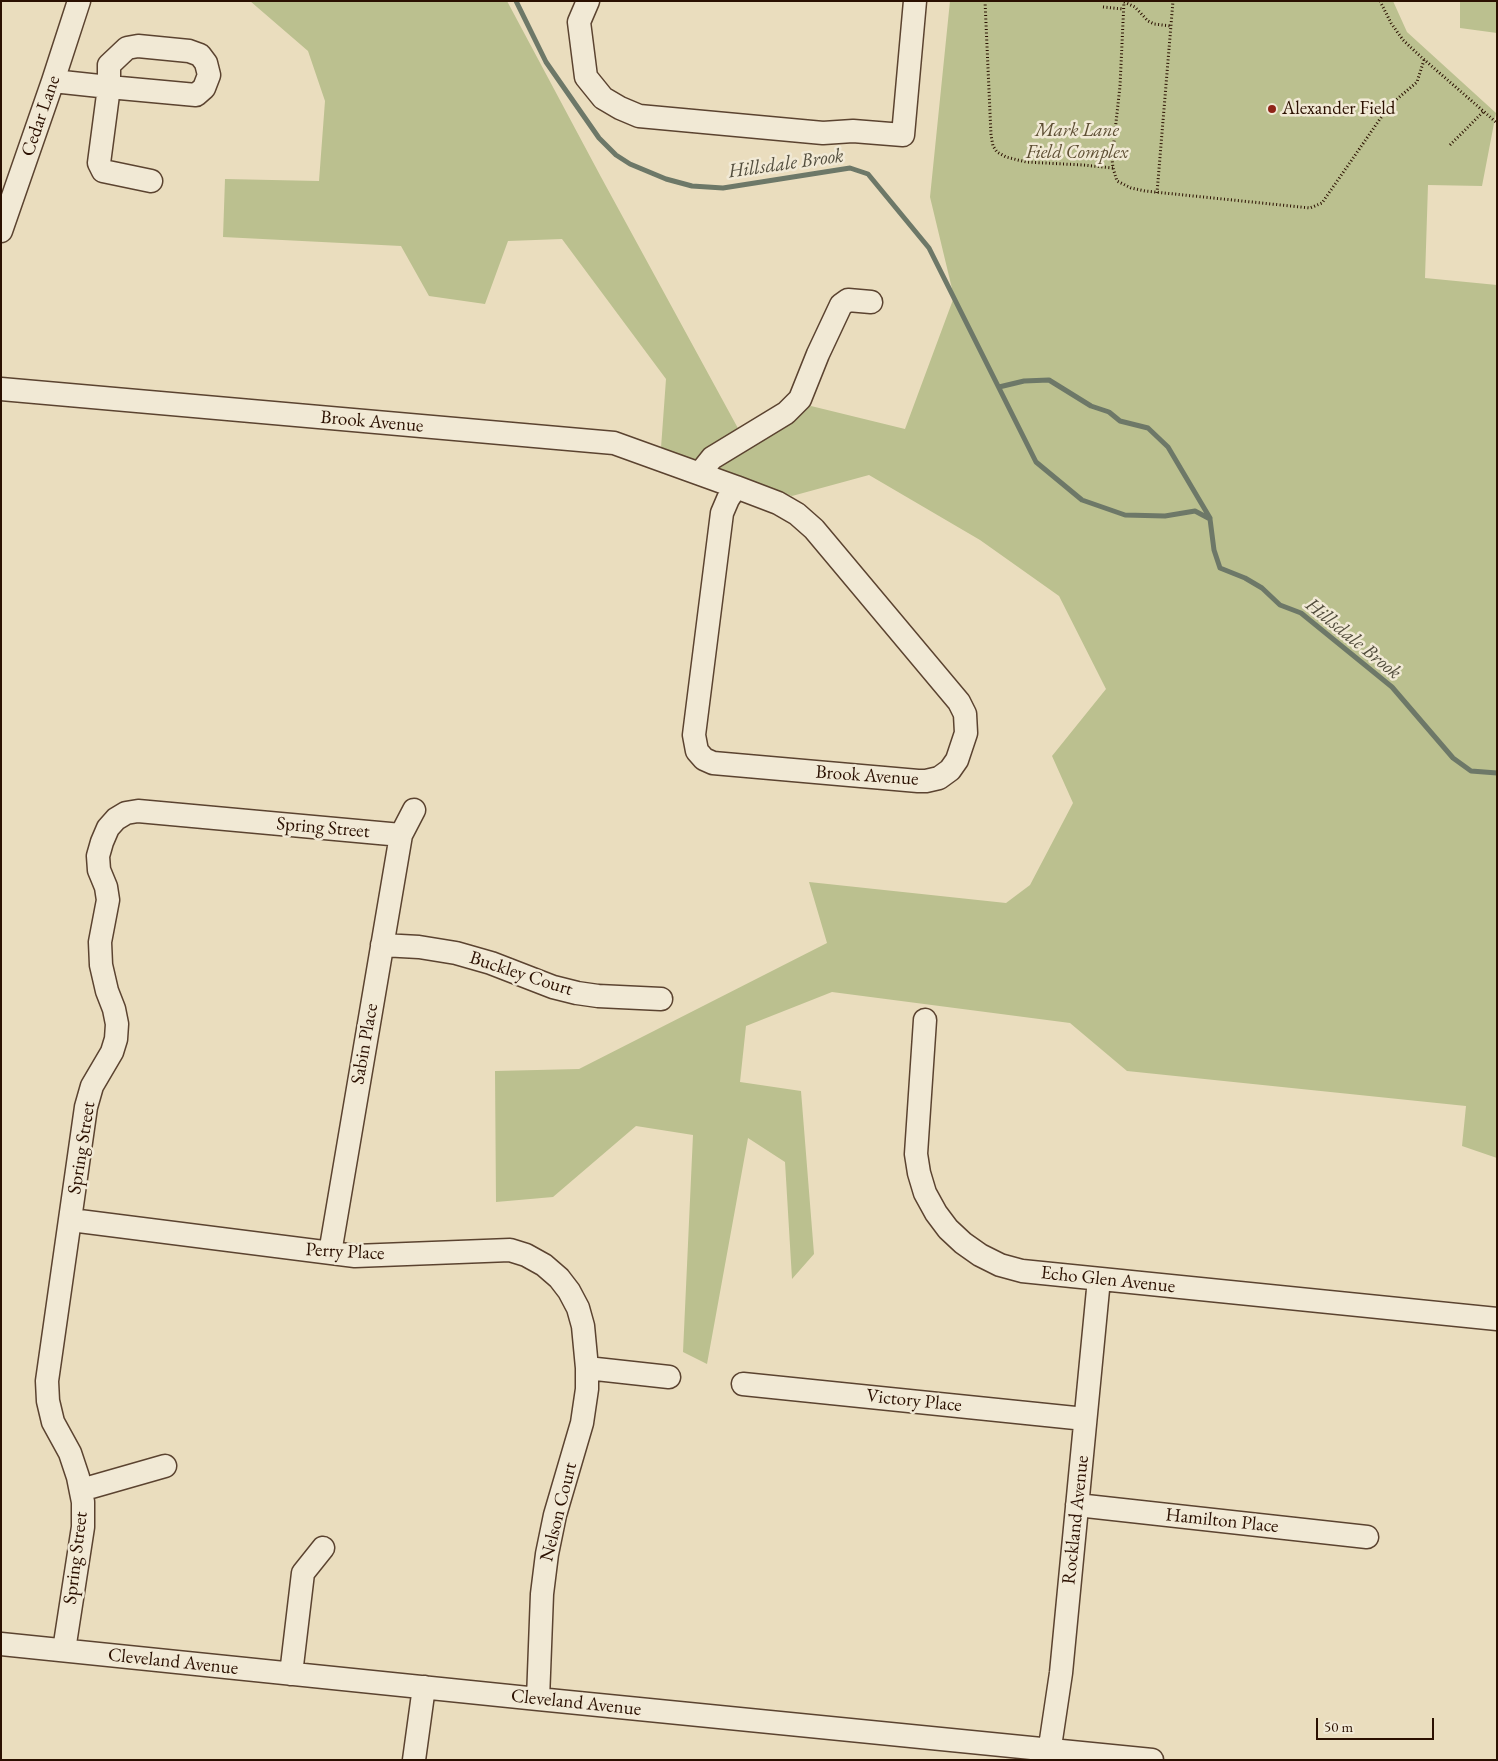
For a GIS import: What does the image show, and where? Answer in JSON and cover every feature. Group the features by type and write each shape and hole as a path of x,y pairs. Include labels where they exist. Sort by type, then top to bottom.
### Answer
{"street":[{"name":"Cedar Lane","path":"1,231 79,1"},
{"path":"588,1 578,22 586,76 604,98 620,108 639,116 823,133 853,131 903,136 915,1"},
{"path":"53,81 109,87 99,163 103,171 151,181"},
{"path":"700,472 712,458 786,412 800,399 841,305 848,300 871,302"},
{"name":"Brook Avenue","path":"1,389 614,443 700,472 778,503 797,514 814,529 960,702 965,714 966,733 957,760 950,770 939,778 918,781 713,763 704,759 697,751 694,735 722,513 736,487"},
{"path":"401,835 414,810"},
{"name":"Spring Street","path":"64,1650 83,1527 83,1502 78,1477 70,1453 53,1422 48,1401 47,1381 86,1107 92,1086 112,1052 116,1039 117,1024 114,1008 107,991 101,950 103,919 108,900 106,887 99,870 98,856 108,828 116,819 126,813 138,811 401,835"},
{"name":"Sabin Place","path":"330,1253 401,835"},
{"name":"Buckley Court","path":"382,945 419,947 456,953 492,962 552,987 577,993 661,999"},
{"name":"Echo Glen Avenue","path":"925,1020 916,1154 919,1173 925,1193 936,1213 963,1244 980,1255 1000,1265 1022,1271 1497,1319"},
{"name":"Perry Place","path":"71,1220 355,1256 510,1250 526,1255 544,1265 559,1278 578,1308 583,1326"},
{"name":"Rockland Avenue","path":"1049,1754 1061,1673 1099,1279"},
{"name":"Nelson Court","path":"538,1699 542,1594 547,1554 555,1515 582,1423 587,1390 583,1326"},
{"path":"587,1368 669,1376"},
{"name":"Victory Place","path":"743,1384 1085,1419"},
{"path":"81,1490 165,1466"},
{"name":"Hamilton Place","path":"1077,1505 1367,1537"},
{"path":"291,1674 303,1573 323,1548"},
{"name":"Cleveland Avenue","path":"1,1644 1049,1754 1152,1760"},
{"path":"414,1760 424,1687"}],"path":[{"path":"985,1 991,135 993,146 997,152 1006,157 1026,162 1083,164 1113,168"},
{"path":"1157,193 1173,1"},
{"path":"1380,1 1391,23 1403,40 1497,123"},
{"path":"1171,26 1154,24 1148,21 1135,8 1124,2 1120,86 1113,168 1117,181 1123,185 1157,193 1310,208 1322,203 1389,106 1416,82 1424,60"},
{"path":"1103,7 1124,9"},
{"path":"1450,146 1483,112"}],"green space":[{"name":"Mark Lane Field Complex","path":"250,1 507,1 746,443 811,406 905,429 954,297 930,197 950,1 1393,1 1407,32 1496,113 1482,186 1428,185 1425,278 1497,285 1497,1158 1462,1146 1466,1106 1127,1071 1070,1023 832,992 746,1026 740,1082 801,1091 814,1254 792,1279 785,1162 748,1138 707,1364 683,1352 693,1135 636,1126 553,1197 496,1202 495,1071 579,1069 827,943 809,882 1006,903 1030,885 1073,803 1052,756 1106,689 1059,596 980,540 869,475 792,496 661,448 666,379 562,239 508,241 485,304 429,296 401,246 223,237 225,179 319,181 325,101 308,51"},
{"path":"1460,1 1497,1 1497,33 1460,28"}],"waterway":[{"name":"Hillsdale Brook","path":"516,1 546,62 599,138 616,155 630,164 666,179 692,186 723,188 850,168 868,174 929,248 1036,462 1082,500 1125,515 1165,516 1195,511 1210,519 1214,550 1220,568 1245,578 1262,588 1280,605 1301,613 1392,687 1453,758 1471,771 1497,773"},
{"name":"Hillsdale Brook","path":"999,387 1024,381 1049,380 1091,406 1109,412 1120,421 1148,428 1168,447 1210,518"}],"place":[{"name":"Alexander Field","path":"1272,109"}]}
